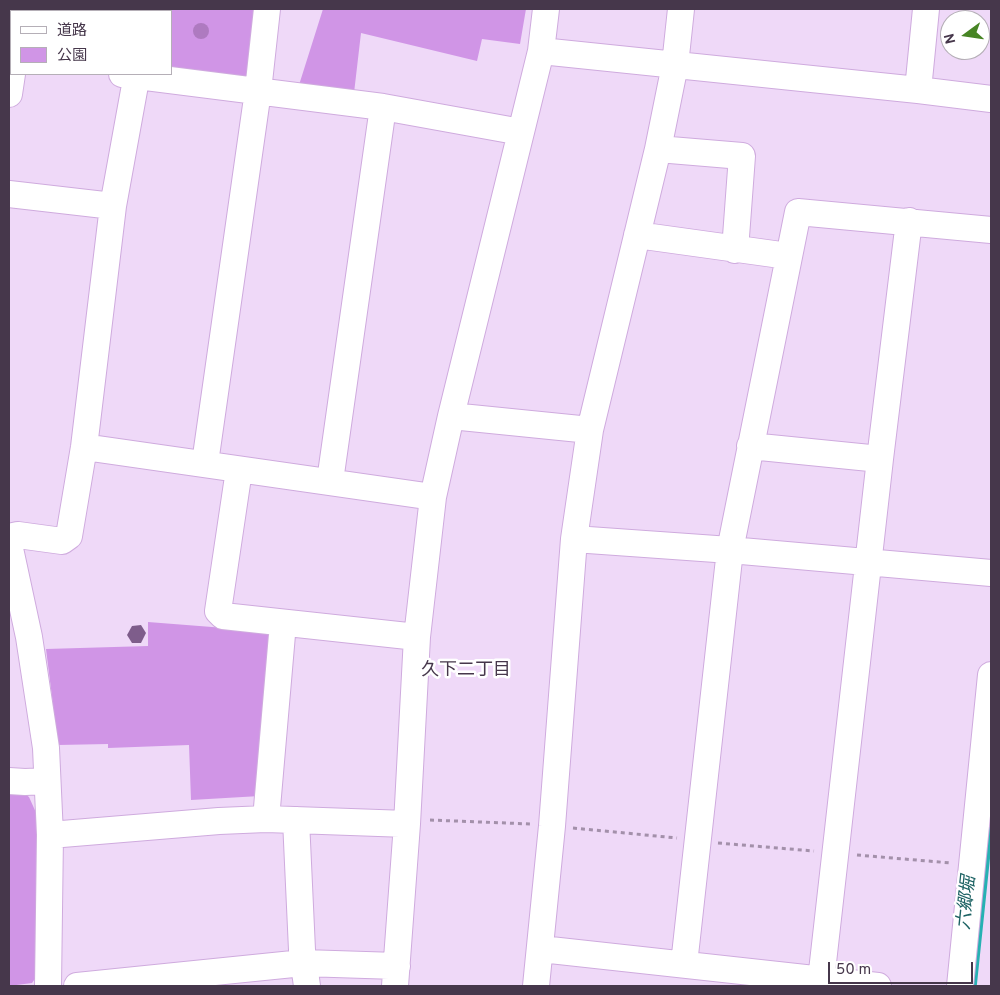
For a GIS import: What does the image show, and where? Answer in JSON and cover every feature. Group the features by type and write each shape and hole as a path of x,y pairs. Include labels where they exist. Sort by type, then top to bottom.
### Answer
{"street":[{"path":"205,463 258,91 267,9"},
{"path":"77,986 305,975 396,976 415,822 416,637 433,497 450,416 541,52 546,9"},
{"path":"536,986 541,949 574,539 590,430 658,150 675,65 681,9"},
{"path":"918,90 926,9"},
{"path":"541,52 991,99"},
{"path":"9,94 12,75"},
{"path":"9,537 18,535 62,541 69,536 84,447 113,206 132,75"},
{"path":"139,75 383,107 521,132"},
{"path":"330,481 383,107"},
{"path":"658,150 742,156 735,250"},
{"path":"9,194 113,206"},
{"path":"684,964 730,550 798,212 991,230"},
{"path":"821,980 909,221"},
{"path":"637,235 788,256"},
{"path":"450,416 590,430"},
{"path":"750,446 880,459"},
{"path":"84,447 433,497"},
{"path":"239,470 218,611 223,616 416,637"},
{"path":"574,539 730,550 991,573"},
{"path":"9,544 29,637 46,748 50,835 48,986"},
{"path":"266,819 283,623"},
{"path":"960,986 991,675"},
{"path":"9,780 26,782 47,781"},
{"path":"50,835 266,819 415,822"},
{"path":"296,820 305,975"},
{"path":"541,949 878,986"}],"path":[{"path":"415,822 532,824"},
{"path":"569,828 677,838"},
{"path":"708,842 818,851"},
{"path":"856,855 952,864"}],"green space":[{"path":"258,9 248,76 172,70 172,10 158,10"},
{"path":"323,9 526,9 520,44 482,39 477,61 361,33 354,93 299,85"},
{"path":"148,622 276,632 260,796 191,800 189,745 108,748 108,744 58,745 46,649 148,646"},
{"path":"9,790 21,791 29,797 38,817 39,973 32,983 9,986"}],"building":[{"path":"141,625 146,633 141,643 132,643 127,635 132,626"}],"waterway":[{"name":"六郷堀","path":"974,986 991,822"}],"district":[{"name":"久下二丁目","path":"466,671"}]}
